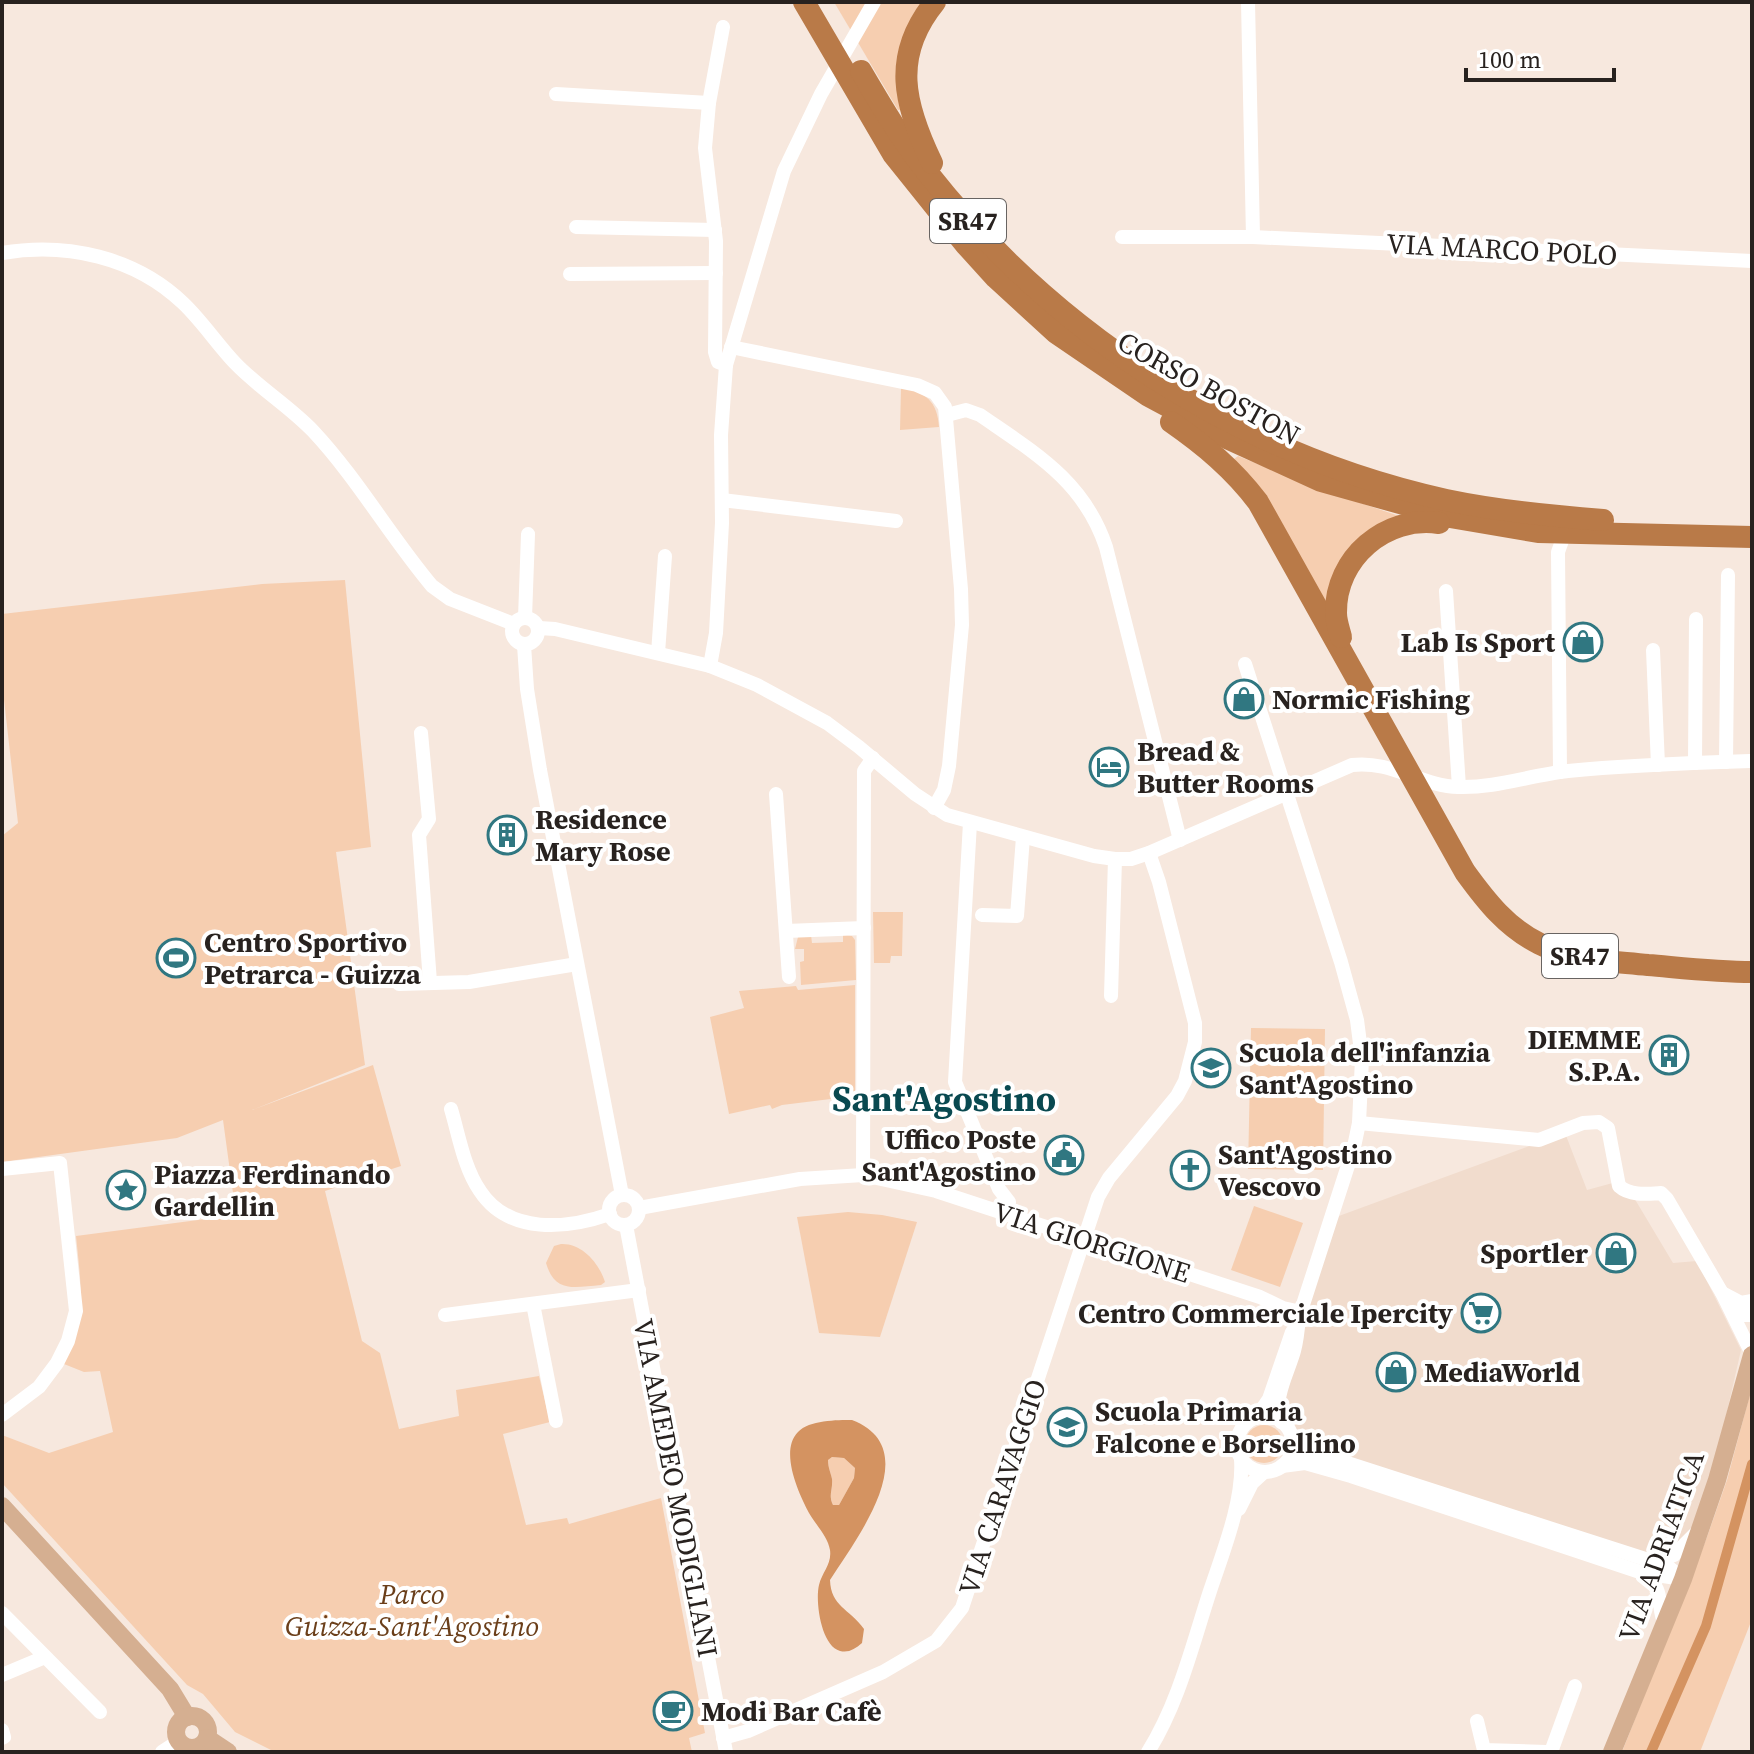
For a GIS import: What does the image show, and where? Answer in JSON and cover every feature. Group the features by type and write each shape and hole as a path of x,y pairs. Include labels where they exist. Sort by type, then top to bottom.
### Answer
{"highway":[{"name":"CORSO BOSTON","path":"804,2 885,141 925,196 996,278 1056,333 1147,395 1229,439 1321,481 1450,517 1752,537"},
{"name":"CORSO BOSTON","path":"821,2 906,143 952,203 993,247 1063,312 1171,390 1240,428 1325,463 1510,520 1752,522"},
{"path":"935,2 914,34 905,68 906,82 909,109 952,203"},
{"name":"SR47","path":"1056,333 1094,367 1209,449 1242,481 1273,525 1465,872 1505,920 1540,944 1558,952 1593,959 1752,972"},
{"name":"SR47","path":"1346,658 1336,615 1338,591 1353,559 1376,535 1407,522 1427,521 1478,531 1510,520"},
{"name":"SR47","path":"1725,972 1752,980"}],"main road":[{"name":"VIA ADRIATICA","path":"1612,1752 1701,1528 1752,1354"},
{"path":"2,1506 170,1689 187,1717"},
{"path":"196,1716 204,1721 208,1729 207,1738 196,1747 187,1747 179,1741 178,1725 187,1717 196,1716"},
{"path":"207,1738 228,1752"}],"street":[{"path":"710,666 716,633 726,365 784,171 821,94 874,2"},
{"path":"1248,2 1253,237"},
{"path":"723,27 709,103 705,148 715,230 715,352 718,362 726,365"},
{"path":"556,94 709,103"},
{"path":"576,227 715,230"},
{"name":"VIA MARCO POLO","path":"1122,237 1253,237 1752,261"},
{"path":"2,253 43,249 101,257 135,269 162,286 185,305 236,364 314,432 414,565 432,586 450,599 519,621 533,620 539,628 555,629 710,666 757,685 827,723 934,808 970,823 1115,859 1131,859 1335,771 1365,764 1394,769 1439,786 1459,787 1499,784 1560,772 1752,761"},
{"path":"570,274 716,273"},
{"path":"731,347 917,385 940,397 947,415 962,625 949,766 944,790 934,808"},
{"path":"947,415 966,410 980,415 1060,473 1093,514 1106,547 1180,840"},
{"path":"722,500 896,521"},
{"path":"1560,772 1558,552 1567,527"},
{"path":"528,534 519,621 512,636 524,645 536,640 539,628"},
{"path":"658,653 665,556"},
{"path":"1726,762 1728,575"},
{"path":"1446,591 1459,787"},
{"path":"1695,763 1696,619"},
{"path":"524,645 527,689 540,770 622,1195"},
{"path":"1653,650 1658,765"},
{"path":"1245,664 1341,962 1357,1020 1362,1059 1359,1123 1349,1166 1269,1399 1256,1418"},
{"path":"421,733 429,819 419,835 430,982"},
{"path":"863,1175 864,771 873,758"},
{"path":"776,794 789,977"},
{"path":"970,823 955,1082 999,1189 1009,1202 1007,1215"},
{"path":"982,915 1017,916 1023,837"},
{"name":"VIA CARAVAGGIO","path":"724,1745 748,1731 883,1672 936,1641 962,1608 1103,1187 1177,1096 1194,1050 1195,1023 1149,853"},
{"path":"1111,996 1115,859"},
{"path":"786,931 864,928"},
{"path":"399,984 469,982 577,964"},
{"path":"451,1109 471,1174 480,1192 506,1215 524,1222 549,1225 610,1214"},
{"path":"1359,1123 1539,1140 1583,1123 1599,1122 1608,1128 1619,1186 1624,1191 1661,1193 1665,1196 1722,1293 1752,1354"},
{"path":"2,1169 60,1163 76,1311 68,1341 57,1363 39,1387 2,1415"},
{"name":"VIA GIORGIONE","path":"639,1208 800,1179 863,1175 936,1191 1284,1303 1299,1316"},
{"path":"622,1195 634,1199 639,1208 636,1219 626,1225 616,1222 610,1214 611,1202 622,1195"},
{"name":"VIA AMEDEO MODIGLIANI","path":"626,1225 724,1745"},
{"path":"1299,1316 1284,1303 1308,1289"},
{"path":"445,1315 639,1290"},
{"path":"1722,1293 1741,1303 1752,1301"},
{"path":"533,1304 556,1421"},
{"path":"1732,1312 1752,1315"},
{"path":"1299,1316 1296,1342 1277,1413 1292,1439 1310,1451 1656,1562 1677,1571 1683,1579"},
{"path":"1148,1752 1184,1677 1234,1515 1241,1481 1241,1459 1237,1449 1239,1433 1256,1418 1273,1418 1281,1422"},
{"path":"1282,1466 1291,1454 1292,1439"},
{"path":"1241,1459 1250,1467 1264,1472"},
{"path":"1234,1515 1252,1483 1264,1472 1305,1463 1643,1573 1683,1579"},
{"path":"1656,1562 1674,1555 1701,1528"},
{"path":"1643,1573 1660,1592 1660,1615 1665,1625"},
{"path":"2,1613 100,1712"},
{"path":"2,1675 45,1657"},
{"path":"1477,1721 1484,1750 1548,1752 1575,1686"},
{"path":"2,1730 2,1738"},
{"path":"162,1752 179,1741"}],"shaded area":[{"path":"1565,1133 1587,1190 1620,1181 1627,1186 1673,1263 1697,1261 1741,1350 1719,1447 1693,1530 1685,1540 1659,1557 1291,1441 1288,1429 1280,1419 1266,1413 1328,1220"},
{"path":"852,1420 874,1434 884,1451 885,1473 868,1519 830,1580 837,1602 864,1629 862,1643 852,1650 840,1651 828,1641 819,1612 820,1580 830,1560 830,1550 800,1495 790,1450 798,1432 809,1425","holes":["832,1457 844,1458 855,1468 854,1478 839,1505 833,1505 828,1460"]}],"green space":[{"path":"834,2 930,2 905,109 898,110"},
{"path":"901,388 929,399 936,410 939,427 900,430"},
{"path":"1238,456 1319,489 1408,519 1375,532 1335,615 1230,462"},
{"name":"Parco Guizza-Sant'Agostino","path":"345,580 371,847 336,852 365,1065 252,1110 373,1065 401,1166 325,1191 362,1341 380,1353 399,1429 459,1416 456,1390 539,1376 550,1422 503,1434 526,1525 567,1518 569,1524 661,1498 705,1733 689,1738 692,1752 275,1752 235,1732 203,1694 187,1685 2,1483 2,1435 49,1453 113,1432 100,1371 84,1372 64,1364 79,1316 76,1236 236,1215 223,1120 177,1138 2,1162 2,836 18,823 2,682 2,614 262,584"},
{"path":"873,912 903,912 902,956 891,956 890,963 874,963"},
{"path":"843,934 855,940 856,980 801,985 800,962 804,961 804,949 795,949 798,937 811,935 812,943 843,942"},
{"path":"855,985 855,1096 782,1105 772,1109 770,1105 729,1114 710,1017 744,1008 739,991"},
{"path":"1251,1028 1325,1029 1323,1170 1248,1169"},
{"path":"1254,1206 1303,1223 1280,1287 1231,1270"},
{"path":"848,1212 917,1222 880,1337 819,1333 797,1217"},
{"path":"554,1246 576,1247 589,1256 605,1282 575,1287 555,1280 546,1263"},
{"path":"1752,1387 1752,1619 1700,1752 1622,1752 1707,1537 1727,1480"},
{"path":"1264,1425 1278,1430 1283,1444 1278,1458 1264,1463 1250,1458 1245,1444 1250,1430"},
{"path":"832,1457 844,1458 855,1468 854,1478 839,1505 833,1505 831,1498 832,1479 828,1460"}],"waterway":[{"path":"1651,1752 1706,1626 1752,1464"}],"place":[{"name":"Lab Is Sport","path":"1583,642"},
{"name":"Normic Fishing","path":"1244,699"},
{"name":"Bread & Butter Rooms","path":"1109,767"},
{"name":"Residence Mary Rose","path":"507,835"},
{"name":"Centro Sportivo Petrarca - Guizza","path":"176,958"},
{"name":"DIEMME S.P.A.","path":"1669,1055"},
{"name":"Scuola dell'infanzia Sant'Agostino","path":"1211,1068"},
{"name":"Uffico Poste Sant'Agostino","path":"1064,1155"},
{"name":"Sant'Agostino Vescovo","path":"1190,1170"},
{"name":"Piazza Ferdinando Gardellin","path":"126,1190"},
{"name":"Sportler","path":"1616,1253"},
{"name":"Centro Commerciale Ipercity","path":"1481,1313"},
{"name":"MediaWorld","path":"1396,1372"},
{"name":"Scuola Primaria Falcone e Borsellino","path":"1067,1427"},
{"name":"Modi Bar Cafè","path":"673,1711"}],"district":[{"name":"Sant'Agostino","path":"944,1098"}]}
